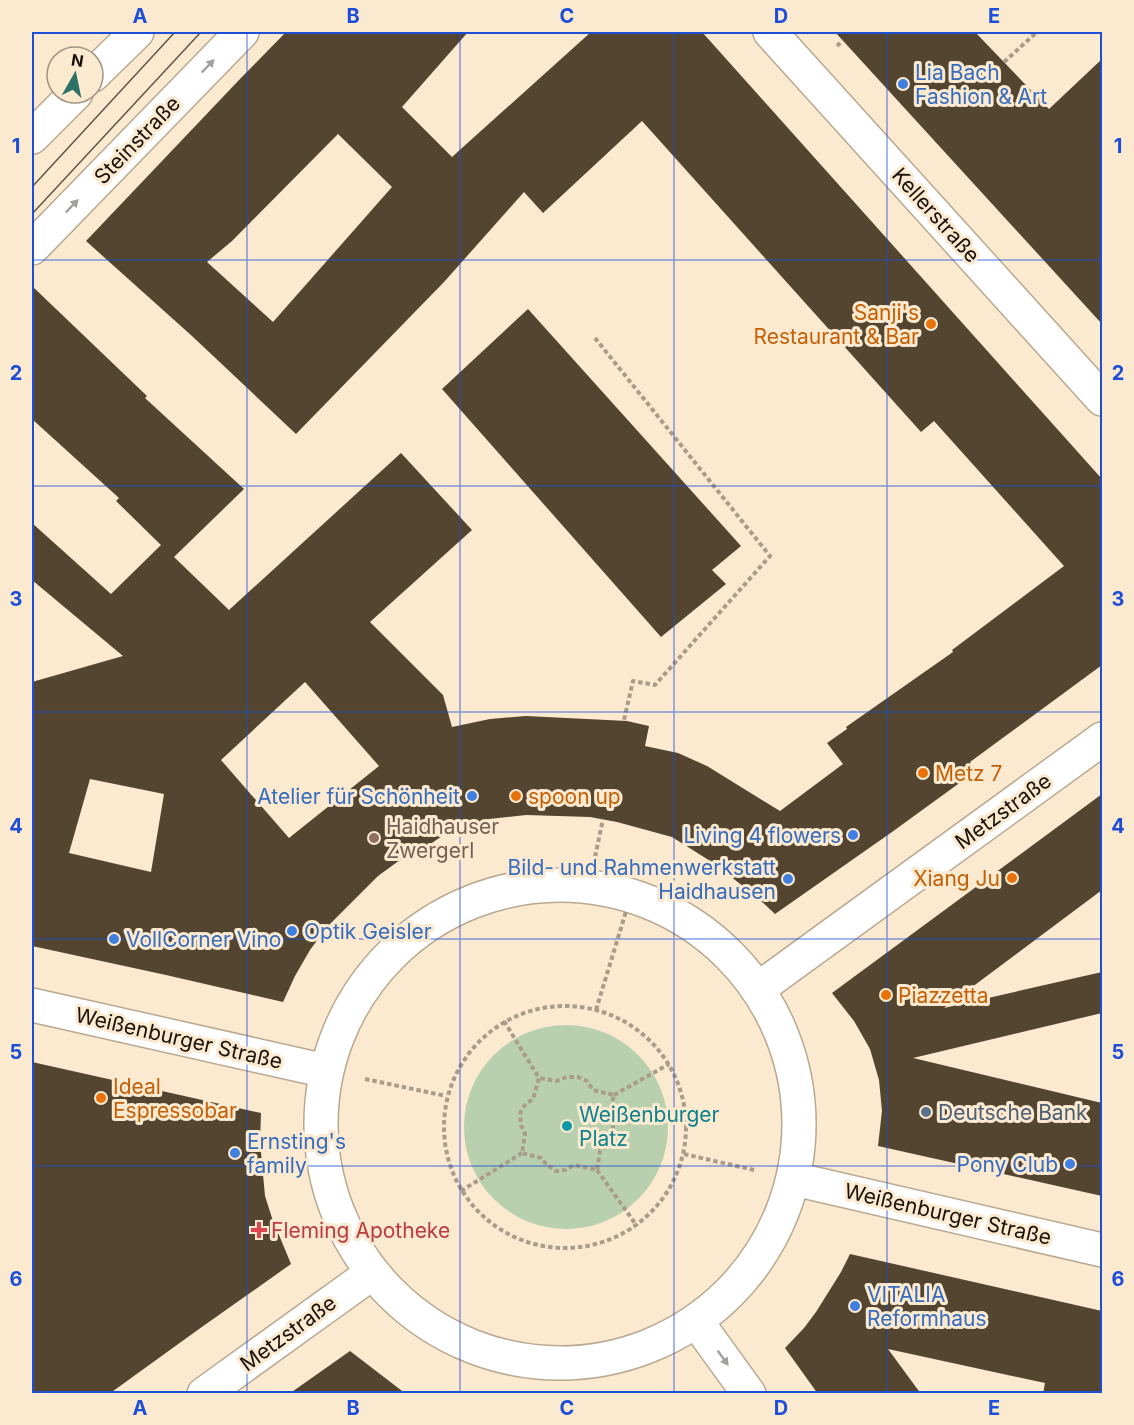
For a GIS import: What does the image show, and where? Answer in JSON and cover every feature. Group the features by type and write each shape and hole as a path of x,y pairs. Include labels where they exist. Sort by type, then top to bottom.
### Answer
{"street":[{"path":"105,63 137,32"},
{"name":"Steinstraße","path":"32,248 242,32"},
{"name":"Kellerstraße","path":"770,32 1102,399"},
{"path":"32,137 64,105"},
{"name":"Metzstraße","path":"759,989 1102,739"},
{"path":"564,884 589,886 631,895 703,932 759,989 786,1041 800,1103 794,1179 777,1228 749,1273 697,1322 654,1345 607,1360 561,1364 514,1359 470,1347 430,1325 372,1274 346,1233 329,1190 320,1126 326,1071 344,1019 374,972 415,932 463,905 508,890 564,884"},
{"name":"Weißenburger Straße","path":"32,1005 326,1071"},
{"name":"Weißenburger Straße","path":"794,1179 1102,1250"},
{"name":"Metzstraße","path":"204,1394 372,1274"},
{"path":"697,1322 749,1394"}],"path":[{"path":"1004,62 1037,32"},
{"path":"595,338 770,556 655,685 633,681 624,720"},
{"path":"589,886 603,819"},
{"path":"596,1010 631,895"},
{"path":"554,1007 596,1010 624,1022 650,1040 669,1064 681,1092 687,1123 684,1155 674,1182 658,1206 637,1226 601,1244 561,1250 522,1242 487,1222 461,1191 447,1162 442,1129 446,1096 459,1066 479,1040 504,1021 534,1010 554,1007"},
{"path":"504,1021 539,1078 533,1099 520,1113 521,1125 525,1134 522,1153"},
{"path":"539,1078 556,1081 567,1077 578,1077 587,1081 593,1090 614,1095 669,1064"},
{"path":"326,1071 446,1096"},
{"path":"597,1170 600,1151 608,1145 614,1135 609,1116 614,1095"},
{"path":"461,1191 522,1153 541,1158 556,1171 565,1170 574,1165 597,1170 637,1226"},
{"path":"684,1155 794,1179"}],"green space":[{"path":"556,1025 576,1025 596,1029 614,1037 631,1048 645,1062 664,1097 668,1127 664,1157 656,1175 645,1192 631,1206 596,1225 576,1229 556,1229 536,1225 518,1217 501,1206 487,1192 468,1157 464,1137 464,1117 468,1097 476,1079 487,1062 501,1048 536,1029"}],"building":[{"path":"286,32 468,32 402,107 452,157 591,32 702,32 1102,479 1102,665 970,762 976,771 775,914 715,864 672,837 590,817 526,815 489,819 448,832 426,847 400,860 378,876 327,927 310,950 283,1002 32,946 32,682 123,656 32,580 32,523 111,594 161,545 116,501 119,498 32,419 32,286 147,396 145,398 244,489 174,557 229,610 401,453 472,530 370,622 443,695 452,727 490,719 526,716 627,721 649,726 645,746 678,753 707,766 780,811 843,764 827,743 847,729 846,727 953,652 952,650 1064,566 934,421 921,432 642,121 543,213 524,192 444,282 296,434 86,241","holes":["338,134 392,187 273,322 207,262 232,241","305,682 379,766 289,838 221,760","90,779 164,794 151,872 69,853"]},
{"path":"835,32 975,32 1049,109 1102,59 1102,324"},
{"path":"528,309 741,546 712,570 726,584 661,637 442,389"},
{"path":"1102,794 1102,890 944,1008 1102,972 1102,1013 913,1058 1102,1103 1102,1196 878,1146 882,1111 879,1080 870,1049 854,1021 832,993"},
{"path":"32,1062 261,1113 260,1142 265,1196 291,1264 109,1394 32,1394"},
{"path":"850,1254 1102,1311 1102,1394 1043,1394 1045,1383 888,1349 921,1394 818,1394 785,1348 816,1312"},
{"path":"350,1351 406,1394 289,1394"}],"tram line":[{"path":"32,187 175,32"},
{"path":"32,214 201,32"}],"place":[{"name":"Lia Bach Fashion & Art","path":"903,84"},
{"name":"Sanji's Restaurant & Bar","path":"931,324"},
{"name":"Metz 7","path":"923,773"},
{"name":"Atelier für Schönheit","path":"472,796"},
{"name":"spoon up","path":"516,796"},
{"name":"Living 4 flowers","path":"853,835"},
{"name":"Haidhauser Zwergerl","path":"374,838"},
{"name":"Xiang Ju","path":"1012,878"},
{"name":"Bild- und Rahmenwerkstatt Haidhausen","path":"788,879"},
{"name":"Optik Geisler","path":"292,931"},
{"name":"VollCorner Vino","path":"114,939"},
{"name":"Piazzetta","path":"886,995"},
{"name":"Ideal Espressobar","path":"101,1098"},
{"name":"Deutsche Bank","path":"926,1112"},
{"name":"Weißenburger Platz","path":"567,1126"},
{"name":"Ernsting's family","path":"235,1153"},
{"name":"Pony Club","path":"1070,1164"},
{"name":"Fleming Apotheke","path":"259,1230"},
{"name":"VITALIA Reformhaus","path":"855,1306"}]}
